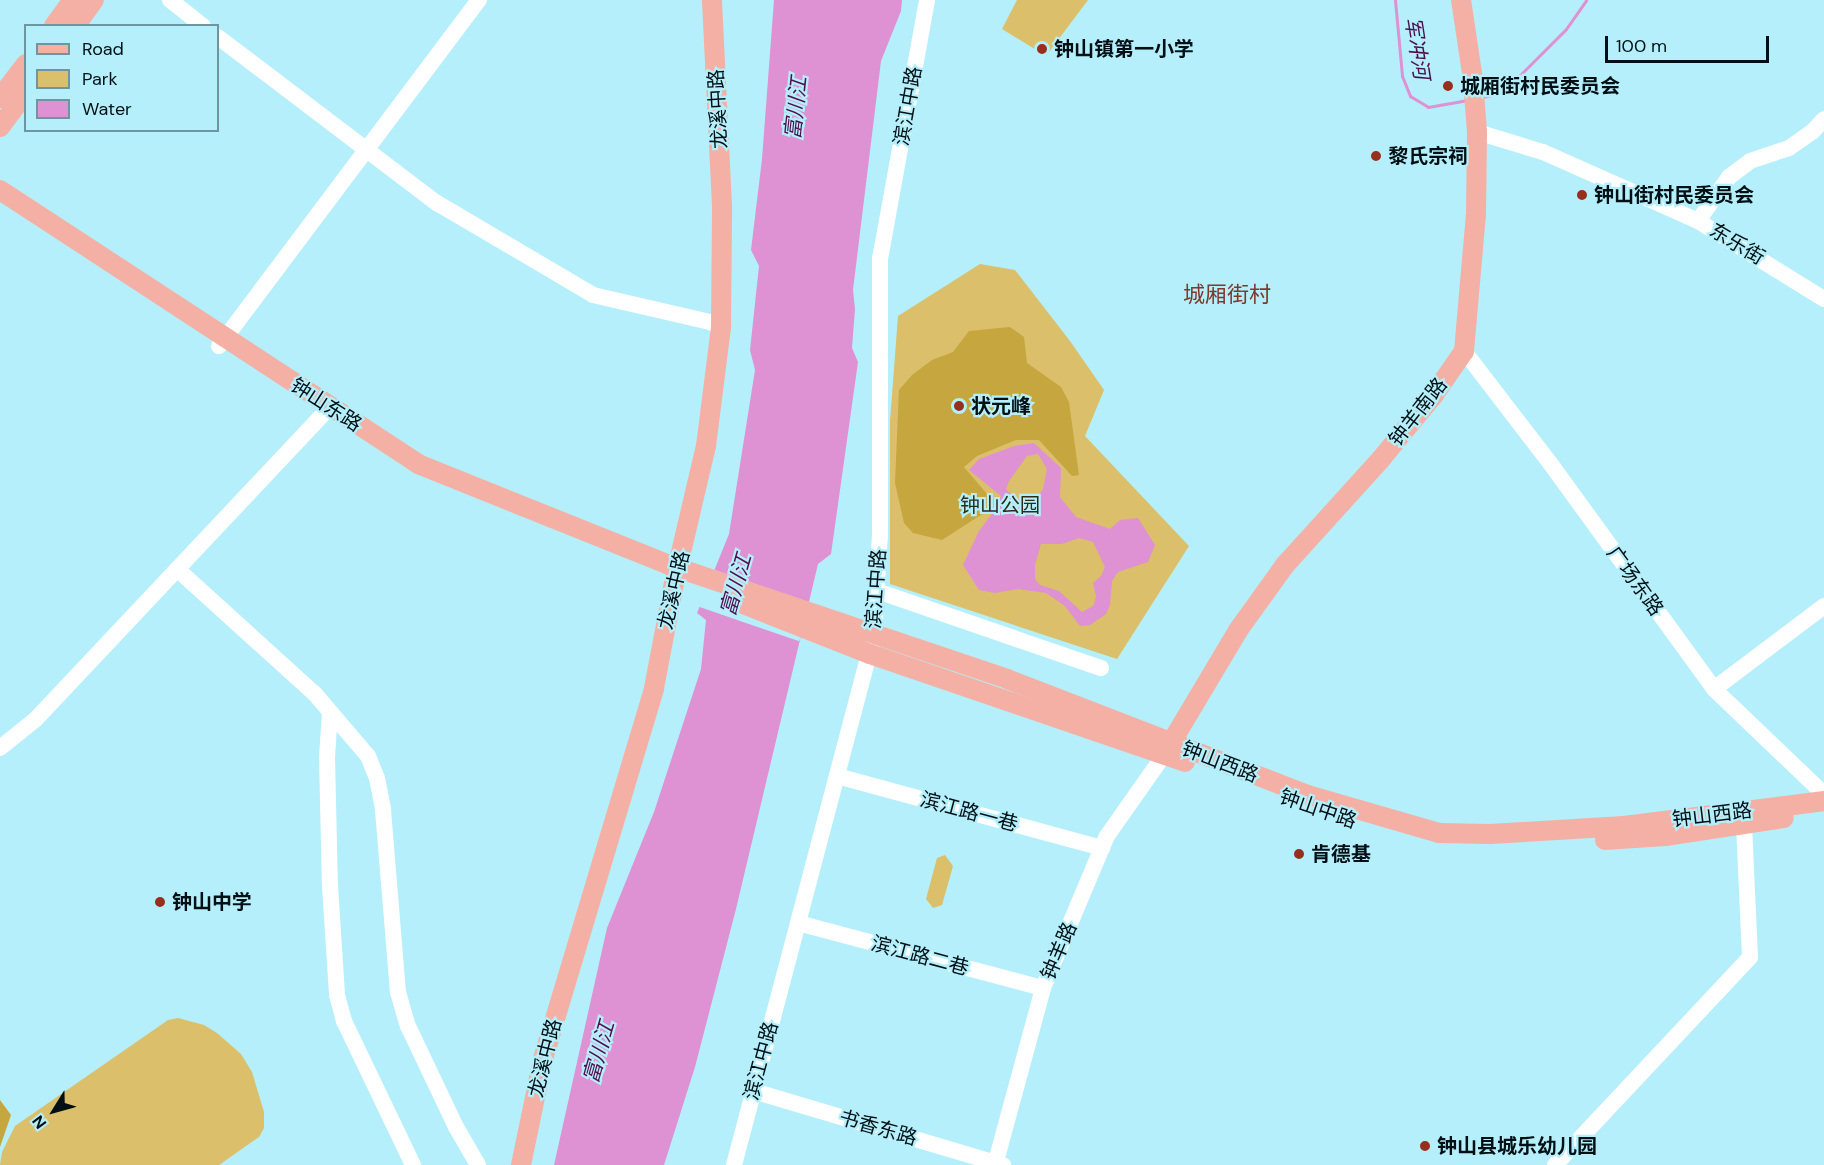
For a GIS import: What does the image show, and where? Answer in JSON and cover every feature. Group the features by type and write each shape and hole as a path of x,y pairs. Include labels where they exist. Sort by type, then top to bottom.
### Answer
{"main road":[{"path":"55,24 73,0"},
{"path":"76,24 93,0"},
{"name":"龙溪中路","path":"702,0 715,325"},
{"name":"龙溪中路","path":"511,1165 532,1057 644,685 706,446 722,206 712,0"},
{"name":"钟羊南路","path":"1167,749 1239,629 1285,565 1381,459 1434,396 1464,351 1476,214 1477,132 1473,80 1461,0"},
{"path":"0,98 24,67"},
{"path":"0,127 24,95"},
{"name":"钟山东路","path":"0,190 222,342"},
{"name":"钟山东路","path":"0,202 328,410 417,470 672,571 872,644"},
{"name":"龙溪中路","path":"521,1165 543,1059 654,688 672,571"},
{"name":"钟山西路","path":"872,644 1007,679 1167,749 1308,795 1439,833 1490,834 1624,826 1824,801"},
{"name":"钟山中路","path":"1167,749 1345,819 1440,845 1491,847 1651,837 1744,826 1824,811"}],"street":[{"path":"170,0 200,24"},
{"path":"222,342 479,0"},
{"name":"滨江中路","path":"734,1165 872,644 877,591 881,449 880,259 927,0"},
{"path":"219,38 437,203 593,295 715,325"},
{"path":"1698,221 1729,177 1750,161 1789,148 1814,131 1824,119"},
{"name":"东乐街","path":"1477,132 1543,152 1698,221 1824,299"},
{"name":"广场东路","path":"1464,351 1550,463 1714,690 1824,794"},
{"path":"0,748 35,720 328,410"},
{"path":"177,569 315,694 368,756 377,778 383,810 398,992 408,1026 456,1127 478,1165"},
{"path":"877,591 1101,668"},
{"path":"1714,690 1824,606"},
{"path":"330,712 328,792 337,995 344,1021 413,1165"},
{"name":"钟羊路","path":"998,1164 1043,988 1107,836 1167,749"},
{"name":"滨江路一巷","path":"837,776 1102,848"},
{"path":"1555,1165 1750,957 1744,826"},
{"name":"滨江路二巷","path":"798,923 1043,988"},
{"name":"书香东路","path":"753,1091 998,1164"}],"green space":[{"path":"1017,0 1088,0 1046,56 1002,29"},
{"name":"钟山公园","path":"980,264 1015,270 1070,341 1104,390 1085,436 1189,546 1117,659 890,584 890,421 898,316"},
{"path":"945,855 953,866 942,905 933,908 926,899 937,858"},
{"path":"178,1018 204,1025 241,1054 252,1072 264,1112 264,1128 259,1137 219,1165 0,1165 2,1152 15,1126 168,1020"}],"shaded area":[{"path":"1010,327 1024,337 1027,363 1061,387 1069,402 1079,475 1072,476 1039,440 1016,440 977,456 964,467 993,501 987,511 942,540 913,533 904,523 895,483 899,390 912,375 932,360 953,352 969,331"},
{"path":"0,1100 11,1115 0,1147"}],"water":[{"name":"富川江","path":"774,0 902,0 901,11 881,61 853,290 855,309 852,348 858,362 831,554 818,564 736,909 695,1067 664,1165 554,1165 607,928 654,812 701,669 706,620 697,613 729,534 755,370 750,350 759,266 751,250 762,159"},
{"path":"1034,443 1061,468 1060,497 1076,517 1110,529 1120,520 1138,518 1155,545 1148,562 1118,572 1112,581 1110,605 1106,614 1090,625 1080,626 1065,606 1046,593 1018,589 995,593 979,590 963,565 979,531 995,510 1001,496 969,470 979,459 1014,446","holes":["1038,454 1047,469 1043,489 1038,496 1026,501 1015,498 1006,489 1009,481 1027,456","1079,538 1093,542 1105,567 1101,576 1093,583 1096,597 1093,606 1082,612 1059,591 1040,585 1035,579 1035,565 1041,544 1062,544"]}],"pier":[{"path":"712,569 812,604 799,641 699,607"}],"waterway":[{"name":"军冲河","path":"1395,0 1402,76 1410,96 1428,107 1466,100"},
{"name":"军冲河","path":"1482,97 1492,95 1515,80 1566,29 1586,0"}],"place":[{"name":"钟山镇第一小学","path":"1042,49"},
{"name":"城厢街村民委员会","path":"1448,86"},
{"name":"黎氏宗祠","path":"1376,156"},
{"name":"钟山街村民委员会","path":"1582,195"},
{"name":"状元峰","path":"959,406"},
{"name":"肯德基","path":"1299,854"},
{"name":"钟山中学","path":"160,902"},
{"name":"钟山县城乐幼儿园","path":"1425,1146"}],"district":[{"name":"城厢街村","path":"1227,295"}]}
